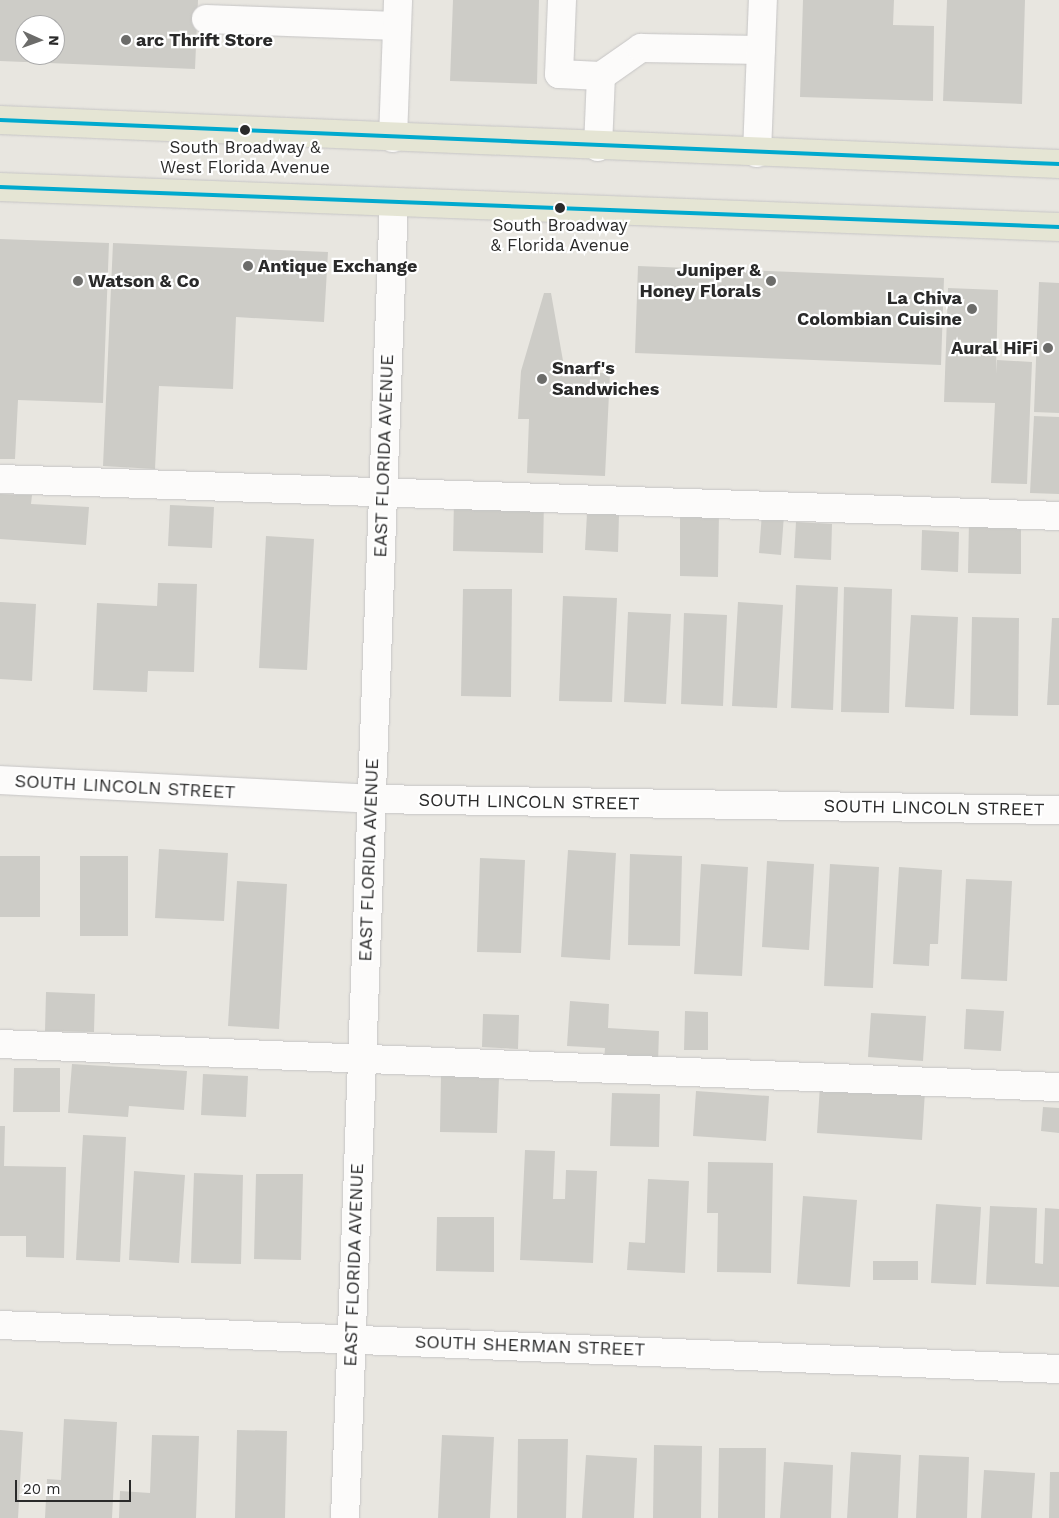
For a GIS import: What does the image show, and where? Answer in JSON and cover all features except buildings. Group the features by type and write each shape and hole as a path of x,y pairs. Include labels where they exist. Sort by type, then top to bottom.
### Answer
{"main road":[{"path":"0,120 598,147 1059,164"},
{"path":"0,187 1059,227"}],"street":[{"path":"562,0 559,74 601,76 641,48 761,50"},
{"path":"757,153 763,0"},
{"path":"206,19 398,13 393,138"},
{"path":"598,147 601,76"},
{"name":"EAST FLORIDA AVENUE","path":"345,1518 394,203"},
{"path":"0,479 1059,516"},
{"name":"SOUTH LINCOLN STREET","path":"0,780 372,799 1059,810"},
{"path":"0,1044 1059,1087"},
{"name":"SOUTH SHERMAN STREET","path":"0,1325 352,1338 1059,1369"}],"transit line":[{"path":"0,120 1059,164"},
{"path":"0,187 1059,227"}],"place":[{"name":"arc Thrift Store","path":"126,40"},
{"name":"South Broadway & West Florida Avenue","path":"245,130"},
{"name":"South Broadway & Florida Avenue","path":"560,208"},
{"name":"Antique Exchange","path":"248,266"},
{"name":"Watson & Co","path":"78,281"},
{"name":"Juniper & Honey Florals","path":"771,281"},
{"name":"La Chiva Colombian Cuisine","path":"972,309"},
{"name":"Aural HiFi","path":"1048,348"},
{"name":"Snarf's Sandwiches","path":"542,379"}]}
